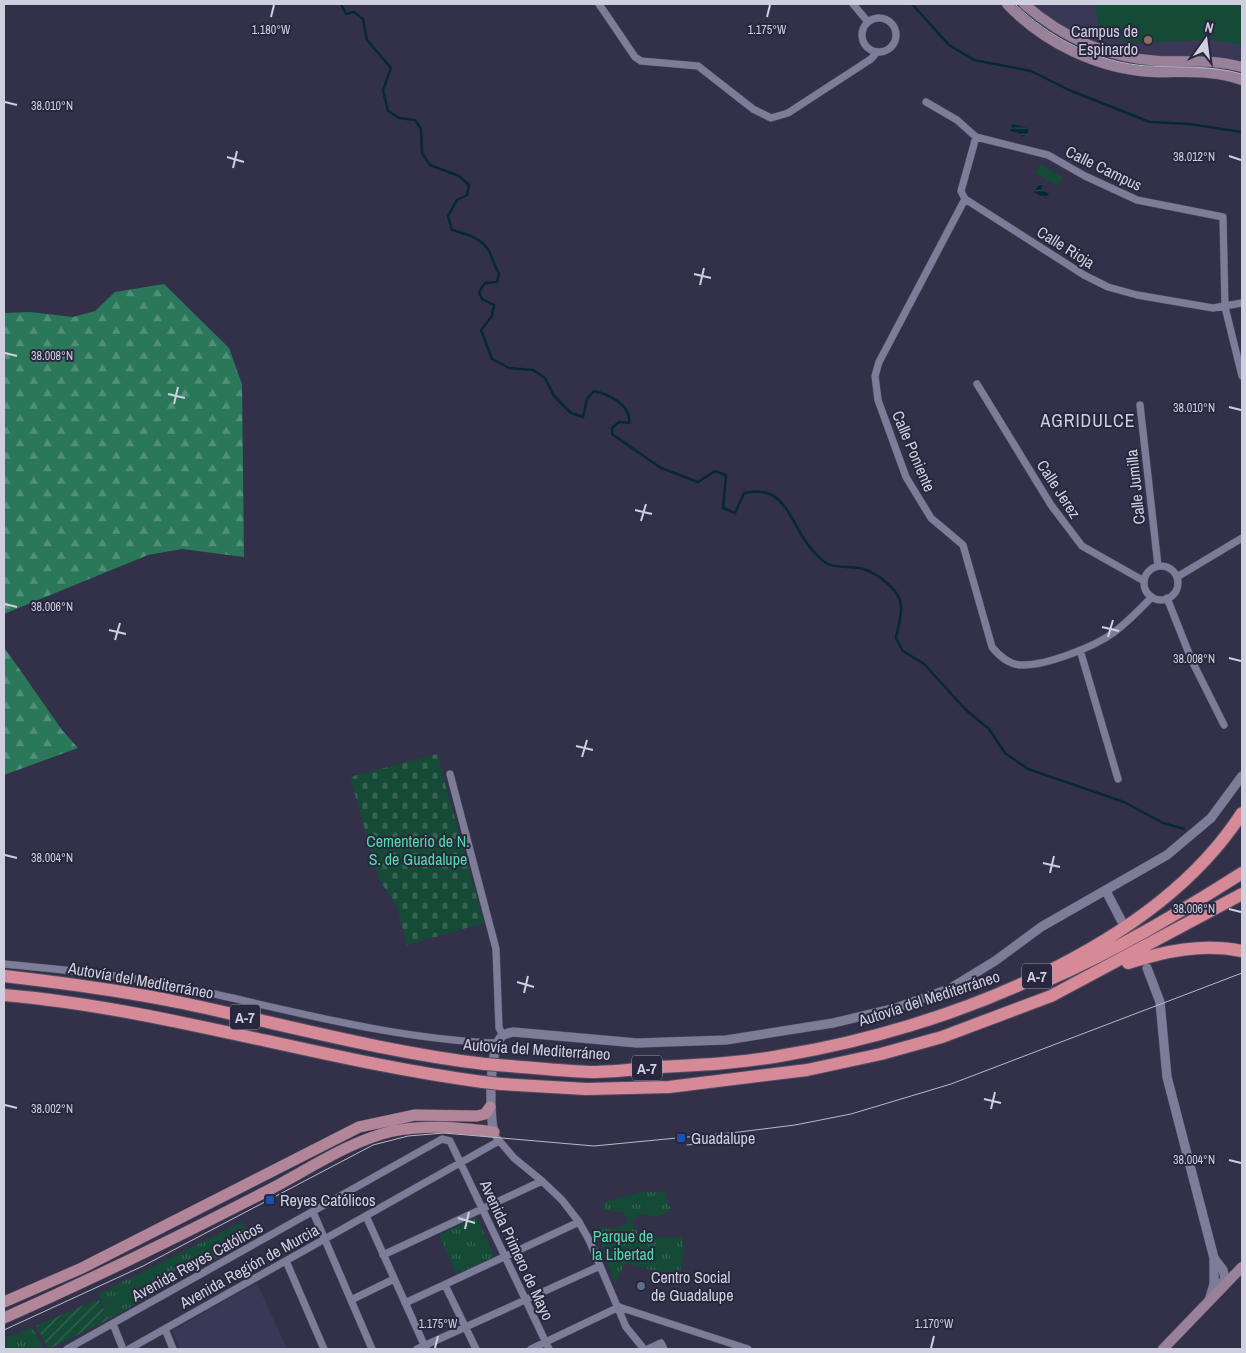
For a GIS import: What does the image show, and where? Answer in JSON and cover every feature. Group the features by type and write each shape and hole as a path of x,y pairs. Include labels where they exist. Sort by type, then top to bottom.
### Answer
{"highway":[{"name":"Autovía del Mediterráneo","path":"4,976 86,986 185,1003 371,1045 485,1064 591,1072 714,1064 785,1056 864,1037 930,1018 996,994 1073,959 1123,930 1166,897 1205,860 1242,812"},
{"path":"785,1056 905,1031 1016,994 1098,957 1168,919 1242,873"},
{"name":"Autovía del Mediterráneo","path":"4,995 76,1003 160,1018 387,1067 483,1082 586,1089 669,1087 807,1070 881,1054 942,1037 1051,996 1242,894"},
{"path":"1101,970 1147,956 1179,950 1209,948 1242,951"}],"main road":[{"path":"1007,4 1037,30 1069,50 1100,62 1148,72 1220,74 1242,80"},
{"path":"1024,4 1058,30 1100,50 1145,60 1208,61 1242,67"},
{"path":"4,1302 82,1268 359,1127 415,1115 477,1116 486,1114 490,1107"},
{"path":"446,1115 495,1133"},
{"path":"4,1318 86,1281 264,1193 362,1140 420,1127 450,1127 495,1133"},
{"path":"1163,1349 1242,1267"}],"street":[{"path":"599,4 635,56 641,61 698,66 753,109 771,118 788,113 871,59 877,52"},
{"path":"853,4 870,21"},
{"path":"858,4 870,21"},
{"path":"884,19 895,30 896,36 892,46 882,52 877,52 867,47 862,37 862,31 870,21 884,19"},
{"path":"926,102 957,120 976,137 961,191 964,199"},
{"name":"Calle Campus","path":"976,137 1048,155 1085,176 1137,200 1223,217 1225,306"},
{"name":"Calle Rioja","path":"964,199 1084,275 1108,287 1136,295 1199,306 1225,306 1242,303"},
{"name":"Calle Poniente","path":"964,199 879,362 875,376 878,400 906,477 934,522 963,545 992,647 999,656 1022,666 1093,646 1114,632 1152,597"},
{"path":"1225,306 1242,376"},
{"name":"Calle Jerez","path":"977,384 1050,505 1082,546 1144,581"},
{"name":"Calle Jumilla","path":"1140,405 1158,566"},
{"path":"1177,577 1242,538"},
{"path":"1158,566 1169,568 1177,577 1177,587 1168,598 1152,597 1145,587 1144,581 1151,569 1158,566"},
{"path":"1168,598 1192,661 1224,725"},
{"path":"1080,650 1118,779"},
{"path":"450,774 496,949 498,1028 503,1035"},
{"path":"644,1349 626,1328 579,1222 542,1180 525,1168 495,1133 490,1107 497,1043 503,1035 513,1032 637,1043 726,1040 834,1024 896,1008 949,989 995,961 1041,927 1167,855 1211,818 1242,776"},
{"path":"1106,891 1121,920"},
{"path":"4,964 56,969 190,989 317,1018 422,1038 497,1043"},
{"path":"1147,968 1160,1002 1167,1077 1217,1261 1225,1275 1226,1283 1217,1282 1214,1276"},
{"name":"Avenida Región de Murcia","path":"129,1349 460,1163 495,1133"},
{"name":"Avenida Reyes Católicos","path":"67,1349 442,1139 450,1141 460,1163"},
{"name":"Avenida Primero de Mayo","path":"460,1163 548,1346"},
{"path":"383,1256 542,1180"},
{"path":"313,1212 372,1349"},
{"path":"366,1216 405,1303 423,1349 600,1266"},
{"path":"405,1303 579,1222"},
{"path":"286,1261 324,1349"},
{"path":"1217,1261 1233,1268 1242,1267"},
{"path":"1208,1301 1217,1261"},
{"path":"351,1300 394,1280"},
{"path":"445,1285 476,1349"},
{"path":"531,1349 548,1346 618,1307 745,1348"},
{"path":"112,1324 123,1349"},
{"path":"165,1329 173,1349"},
{"path":"648,1349 661,1343 664,1349"}],"shaded area":[{"name":"Campus de Espinardo","path":"1007,4 1242,4 1242,80 1149,72 1069,50"},
{"path":"257,1283 287,1349 180,1349 172,1331"}],"green space":[{"path":"1095,4 1242,4 1242,45 1214,40 1132,43 1100,34"},
{"path":"1040,164 1063,177 1058,186 1035,173"},
{"path":"164,284 229,348 242,384 244,557 182,549 148,555 4,614 4,313 30,312 73,317 95,311 115,292"},
{"path":"4,647 62,730 78,748 4,775"},
{"name":"Cementerio de N. S. de Guadalupe","path":"437,754 484,923 407,945 397,907 379,879 350,777"},
{"name":"Parque de la Libertad","path":"640,1192 665,1192 671,1211 656,1217 640,1214 631,1222 641,1237 682,1237 684,1251 679,1277 625,1263 615,1284 599,1238 599,1228 614,1229 627,1224 627,1217 623,1212 604,1210 605,1202"},
{"path":"477,1217 494,1257 456,1274 439,1235"},
{"path":"242,1222 247,1231 234,1240 237,1246 181,1278 175,1270 146,1286 152,1295 109,1319 98,1294"},
{"path":"175,1273 179,1280 154,1293 150,1286"},
{"path":"98,1299 109,1319 49,1349 36,1326"},
{"path":"33,1327 44,1349 4,1349 4,1338"}],"water":[{"path":"1012,124 1029,128 1027,135 1022,137 1018,133 1010,131"},
{"path":"1040,183 1043,185 1041,189 1049,194 1046,199 1034,192"}],"waterway":[{"path":"341,4 346,14 354,12 363,19 367,40 391,68 383,90 388,111 399,118 415,120 421,129 422,153 430,165 459,176 469,185 467,195 457,200 448,216 452,230 473,237 486,247 499,273 497,282 485,283 479,292 482,299 494,305 492,316 481,330 492,359 509,368 533,370 545,378 554,396 571,413 583,417 587,399 594,391 618,401 627,411 629,423 619,422 612,428 612,434 661,468 698,482 715,471 726,475 723,508 735,513 744,493 759,491 771,494 780,501 806,543 824,562 835,566 864,569 881,578 891,587 898,596 901,606 896,638 903,651 924,664 966,710 989,729 1005,753 1028,769 1124,802 1163,823 1184,829"},
{"path":"912,4 949,45 974,60 1031,71 1069,90 1150,122 1189,124 1242,132"}],"tram line":[{"path":"1015,4 1043,28 1059,38 1076,47 1111,60 1147,66 1207,68 1242,74"},
{"path":"4,1330 143,1266 373,1145 408,1136 444,1133 594,1146 739,1132 795,1125 851,1114 951,1084 1242,973"},
{"path":"687,1145 709,1143 722,1138"}],"place":[{"name":"Campus de Espinardo","path":"1148,40"},
{"name":"Guadalupe","path":"681,1138"},
{"name":"Reyes Católicos","path":"270,1200"},
{"name":"Centro Social de Guadalupe","path":"641,1286"}],"district":[{"name":"AGRIDULCE","path":"1088,420"}]}
